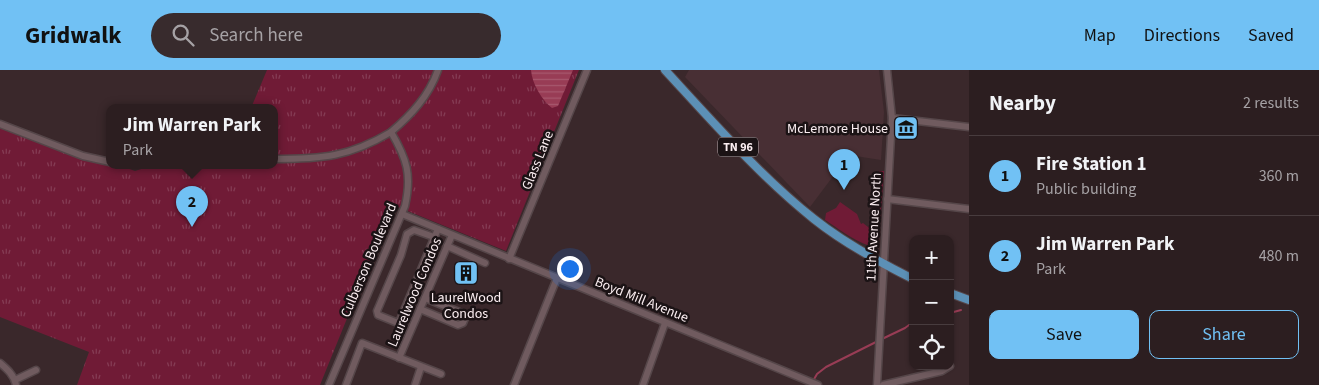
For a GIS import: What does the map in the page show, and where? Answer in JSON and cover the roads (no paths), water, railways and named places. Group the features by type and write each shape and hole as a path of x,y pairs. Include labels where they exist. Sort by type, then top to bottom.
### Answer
{"main road":[{"name":"TN 96","path":"665,70 775,184 800,206 834,234 884,264 909,276"},
{"path":"954,294 969,300"}],"street":[{"path":"278,159 332,157 363,148 391,132 410,116 420,103 438,70"},
{"name":"Glass Lane","path":"510,259 587,70"},
{"name":"11th Avenue North","path":"877,385 892,118 887,70"},
{"path":"892,118 969,127"},
{"path":"0,124 74,153 106,161"},
{"name":"Culberson Boulevard","path":"329,385 402,214 408,190 406,162 402,150 391,132"},
{"path":"888,199 969,209"},
{"name":"Boyd Mill Avenue","path":"402,214 818,385"},
{"path":"434,237 414,230 407,234 401,255 377,311 378,315 398,323 438,229"},
{"name":"Laurelwood Condos","path":"399,358 452,235"},
{"path":"447,246 485,263"},
{"path":"514,385 557,278"},
{"path":"420,309 458,325 463,323 464,314 425,298"},
{"path":"643,385 665,323"},
{"name":"Laurelwood Condos","path":"346,385 362,343 441,374"},
{"path":"0,363 9,371 16,382 36,370"},
{"path":"415,385 421,367"},
{"path":"883,385 943,370"}],"waterway":[{"path":"954,312 961,310"},
{"path":"882,339 909,325"},
{"path":"813,381 817,374 826,367 878,341"}],"place":[{"name":"McLemore House","path":"906,128"},
{"name":"Fire Station 1","path":"844,190"},
{"name":"Jim Warren Park","path":"192,227"},
{"name":"LaurelWood Condos","path":"466,273"}]}
